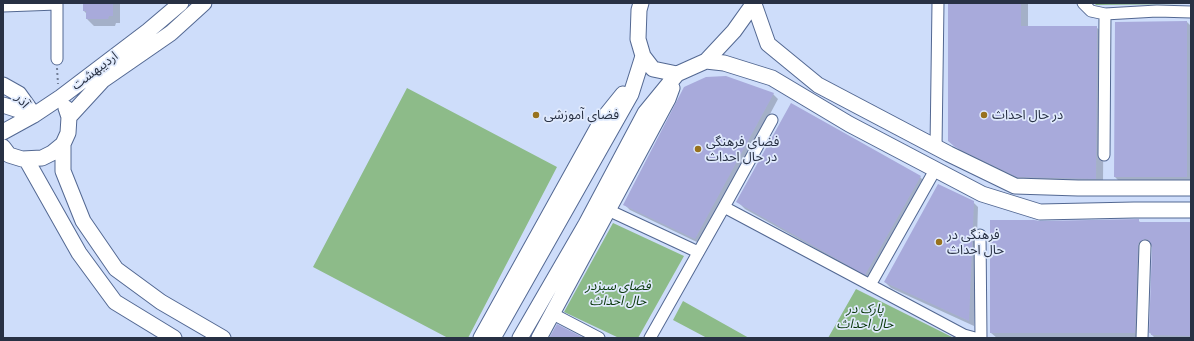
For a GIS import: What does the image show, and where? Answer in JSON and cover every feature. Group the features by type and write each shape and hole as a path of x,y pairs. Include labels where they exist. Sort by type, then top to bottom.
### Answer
{"street":[{"path":"69,117 103,80 171,33 204,3"},
{"path":"641,3 639,10 638,39 643,56 653,69 677,74"},
{"path":"754,3 768,44 818,85 936,147 1015,186 1078,188 1189,186"},
{"path":"520,338 586,224 645,113 677,74 706,61 734,31 754,3"},
{"path":"936,147 938,3"},
{"path":"1083,3 1091,11 1105,14 1157,11 1191,12"},
{"path":"3,6 57,4 57,59"},
{"name":"اردیبهشت","path":"3,132 34,115 60,98 148,31 177,5"},
{"path":"1104,155 1105,14"},
{"path":"493,338 631,94 643,56"},
{"path":"706,61 724,63 772,78 849,124 982,194 1040,212 1191,210"},
{"path":"539,338 668,100 677,74"},
{"path":"481,338 602,120 637,76"},
{"name":"آذر","path":"3,85 19,94 34,115"},
{"path":"60,98 69,117 68,133 63,144 63,171 83,220 116,269 161,302 223,338"},
{"name":"آذر","path":"3,105 34,115"},
{"path":"650,338 772,120"},
{"path":"3,161 42,158 52,153 63,144"},
{"path":"3,147 9,155 24,159 79,253 115,302 174,338"},
{"path":"870,286 935,170"},
{"path":"724,207 964,336 975,338"},
{"path":"608,210 698,252"},
{"path":"980,235 981,338"},
{"path":"1142,338 1145,246"},
{"path":"553,314 599,338"}],"path":[{"path":"57,59 60,98"}],"green space":[{"path":"1094,3 1185,3 1185,4 1096,5"},
{"path":"407,88 557,167 468,338 448,338 313,267"},
{"name":"فضای سبزدر حال احداث","path":"613,223 684,256 638,338 619,338 564,312"},
{"name":"پارک در حال احداث","path":"856,289 954,338 828,338"},
{"path":"683,301 749,338 707,338 673,320"}],"building":[{"path":"83,3 113,3 113,16 109,16 108,19 86,19 86,11 83,11"},
{"path":"948,3 1021,3 1021,26 1097,26 1096,179 1017,177 955,147 948,141"},
{"path":"1187,21 1187,177 1114,177 1115,22"},
{"name":"فضای فرهنگی در حال احداث","path":"726,76 774,93 695,239 623,205 684,87 706,77"},
{"path":"791,103 921,176 865,275 736,202"},
{"name":"فرهنگی در حال احداث","path":"938,184 974,201 969,321 884,282"},
{"path":"1139,219 1139,222 1191,222 1191,336 1151,335 1151,333 1149,333 1152,246 1149,240 1145,239 1139,242 1138,246 1135,333 990,333 990,220 1040,221"},
{"path":"557,324 584,338 549,338"}],"place":[{"name":"فضای آموزشی","path":"536,115"},
{"name":"در حال احداث","path":"984,115"},
{"name":"فضای فرهنگی در حال احداث","path":"698,149"},
{"name":"فرهنگی در حال احداث","path":"939,242"}]}
